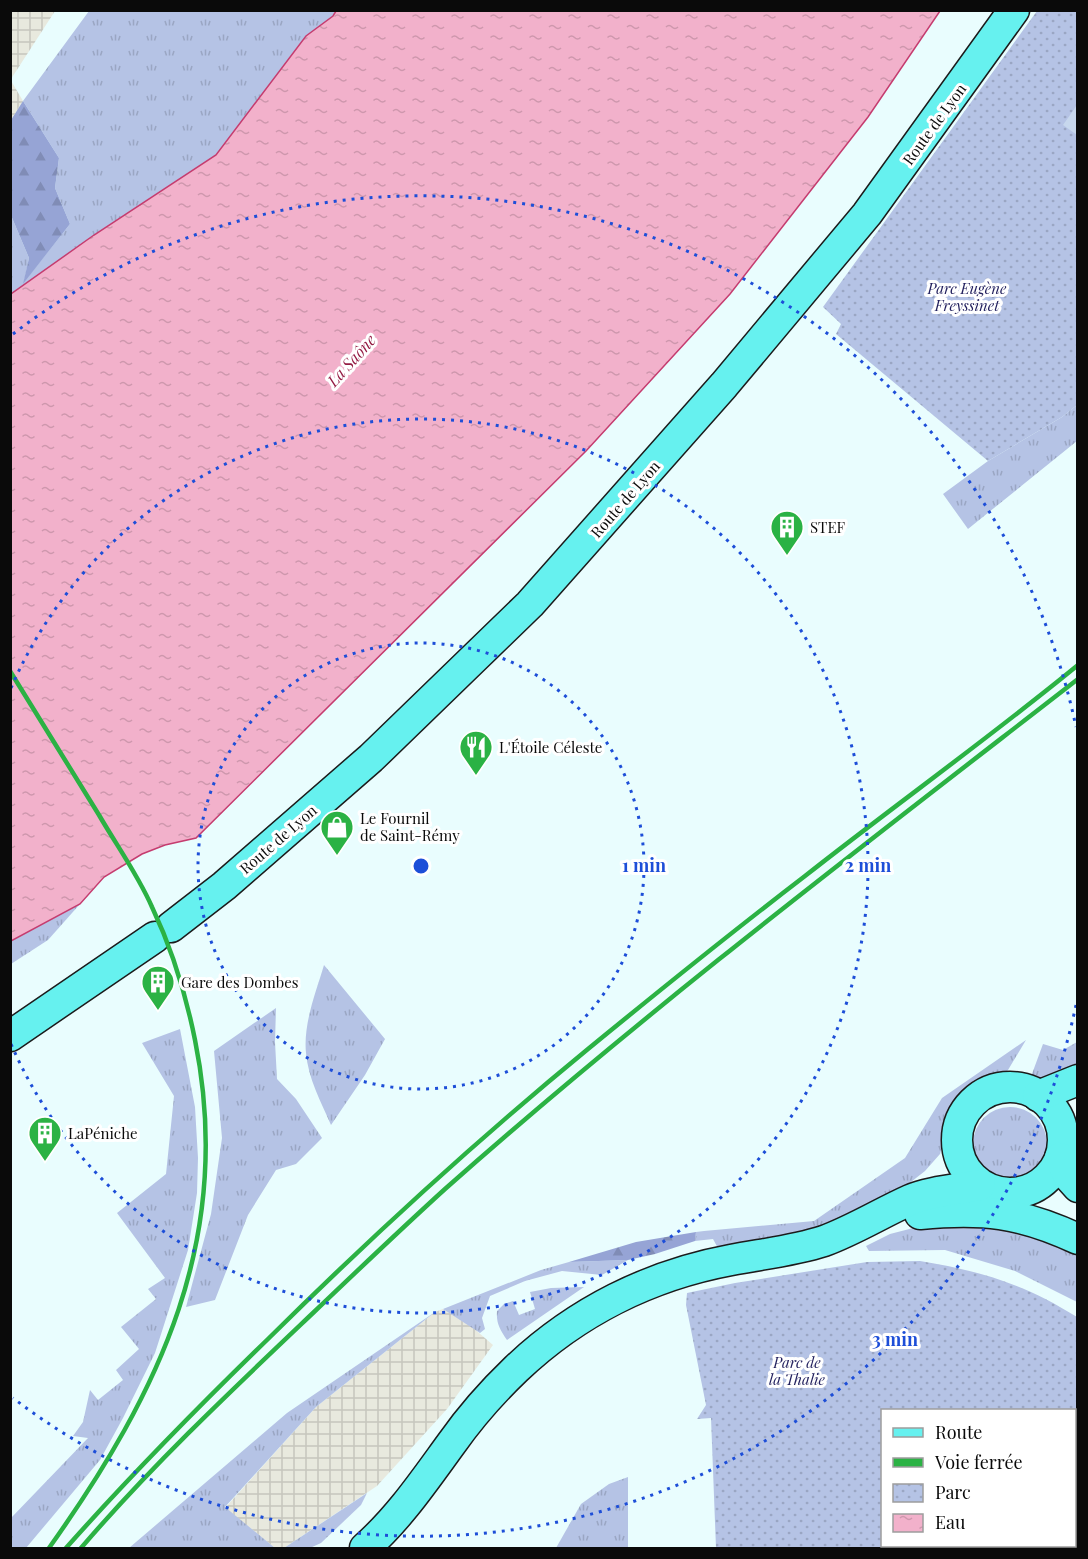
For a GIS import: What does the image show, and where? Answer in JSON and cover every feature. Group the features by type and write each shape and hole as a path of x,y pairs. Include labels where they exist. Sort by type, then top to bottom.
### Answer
{"main road":[{"name":"Route de Lyon","path":"10,1036 163,932 224,886 371,758 530,604 724,385 867,214 1014,10"},
{"path":"1038,1096 1077,1080"},
{"path":"1024,1191 1046,1179 1060,1158 1069,1117 1056,1115 1048,1104 1026,1090 1013,1087 997,1089 982,1095 970,1105 961,1118 957,1133 957,1149 965,1169 980,1185 1001,1192 1024,1191 1046,1200 1077,1220"},
{"path":"912,1199 957,1149"},
{"path":"1060,1158 1077,1187"},
{"path":"364,1548 396,1517 491,1395 535,1353 585,1316 634,1289 666,1277 732,1259 800,1248 850,1231 912,1199 980,1185"},
{"path":"878,1218 959,1210 996,1212 1050,1226 1077,1239"}],"shaded area":[{"path":"10,11 55,11 11,79"},
{"path":"10,79 23,101 11,120 10,120"},
{"path":"1077,105 1077,135 1063,125"},
{"path":"443,1309 471,1326 493,1345 447,1409 377,1486 284,1548 275,1548 225,1508 316,1407 435,1312"}],"green space":[{"path":"89,11 336,11 333,16 306,36 216,155 94,235 11,294 10,213 29,258 24,282 70,224 55,188 59,158 23,101"},
{"name":"Parc Eugène Freyssinet","path":"1037,11 1077,11 1077,405 1062,417 988,461 836,334 841,324 823,307"},
{"path":"23,101 59,158 55,188 70,224 23,284 29,258 10,213 11,120"},
{"path":"1077,405 1077,441 968,529 943,494 988,461 1062,417"},
{"path":"80,904 48,940 11,964 11,941"},
{"path":"324,965 385,1039 365,1075 331,1125 312,1081 306,1053 308,1020"},
{"path":"276,1008 277,1079 296,1099 322,1138 296,1164 276,1170 248,1215 215,1300 186,1307 211,1214 222,1138 214,1051"},
{"path":"180,1029 195,1107 198,1158 197,1193 188,1250 155,1353 100,1460 26,1548 11,1548 11,1518 88,1438 73,1436 83,1422 90,1390 98,1400 123,1380 116,1370 139,1349 121,1327 156,1299 148,1289 165,1278 117,1213 166,1174 174,1096 142,1043"},
{"path":"1026,1040 1008,1070 997,1082 980,1088 958,1104 951,1117 940,1154 925,1171 902,1189 821,1230 719,1250 713,1239 695,1241 696,1232 814,1221 905,1158 942,1098"},
{"path":"1077,1042 1077,1071 1042,1084 1029,1082 1043,1044 1063,1050"},
{"path":"1003,1107 1017,1107 1031,1113 1041,1123 1047,1137 1045,1158 1031,1175 1017,1181 1003,1181 989,1175 979,1165 973,1151 973,1137 979,1123 989,1113"},
{"path":"948,1219 990,1219 1077,1249 1077,1302 1015,1271 945,1250 869,1251 866,1246 890,1234"},
{"path":"696,1232 695,1241 655,1254 628,1260 569,1262 636,1242"},
{"path":"628,1260 602,1275 562,1271 525,1281 490,1296 482,1318 485,1329 480,1333 443,1309 541,1270 569,1262"},
{"name":"Parc de la Thalie","path":"920,1261 963,1269 1002,1280 1039,1296 1077,1317 1077,1548 716,1548 711,1418 697,1419 706,1405 686,1305 687,1293 867,1262"},
{"path":"584,1287 507,1340 500,1330 497,1311 504,1304 513,1301 519,1315 535,1309 530,1292 551,1288"},
{"path":"435,1312 316,1407 225,1507 275,1548 129,1548 287,1413"},
{"path":"628,1477 628,1548 556,1548 581,1504 609,1484"},
{"path":"367,1493 361,1505 321,1543 310,1548 284,1548"}],"water":[{"name":"La Saône","path":"336,11 940,11 868,117 730,294 586,451 196,838 165,845 142,854 104,877 80,904 11,941 11,294 94,235 216,155 306,36 333,16"}],"railway":[{"path":"66,1548 165,1442 306,1301 506,1118 723,940 1078,665"},
{"path":"10,671 134,872 159,923 183,989 195,1040 205,1112 205,1181 196,1246 179,1309 155,1371 124,1431 89,1489 49,1548"},
{"path":"81,1548 194,1427 445,1189 678,992 1078,679"}],"place":[{"name":"STEF","path":"787,556"},
{"name":"L'Étoile Céleste","path":"476,776"},
{"name":"Le Fournil de Saint-Rémy","path":"337,856"},
{"name":"Gare des Dombes","path":"158,1011"},
{"name":"LaPéniche","path":"45,1162"}]}
